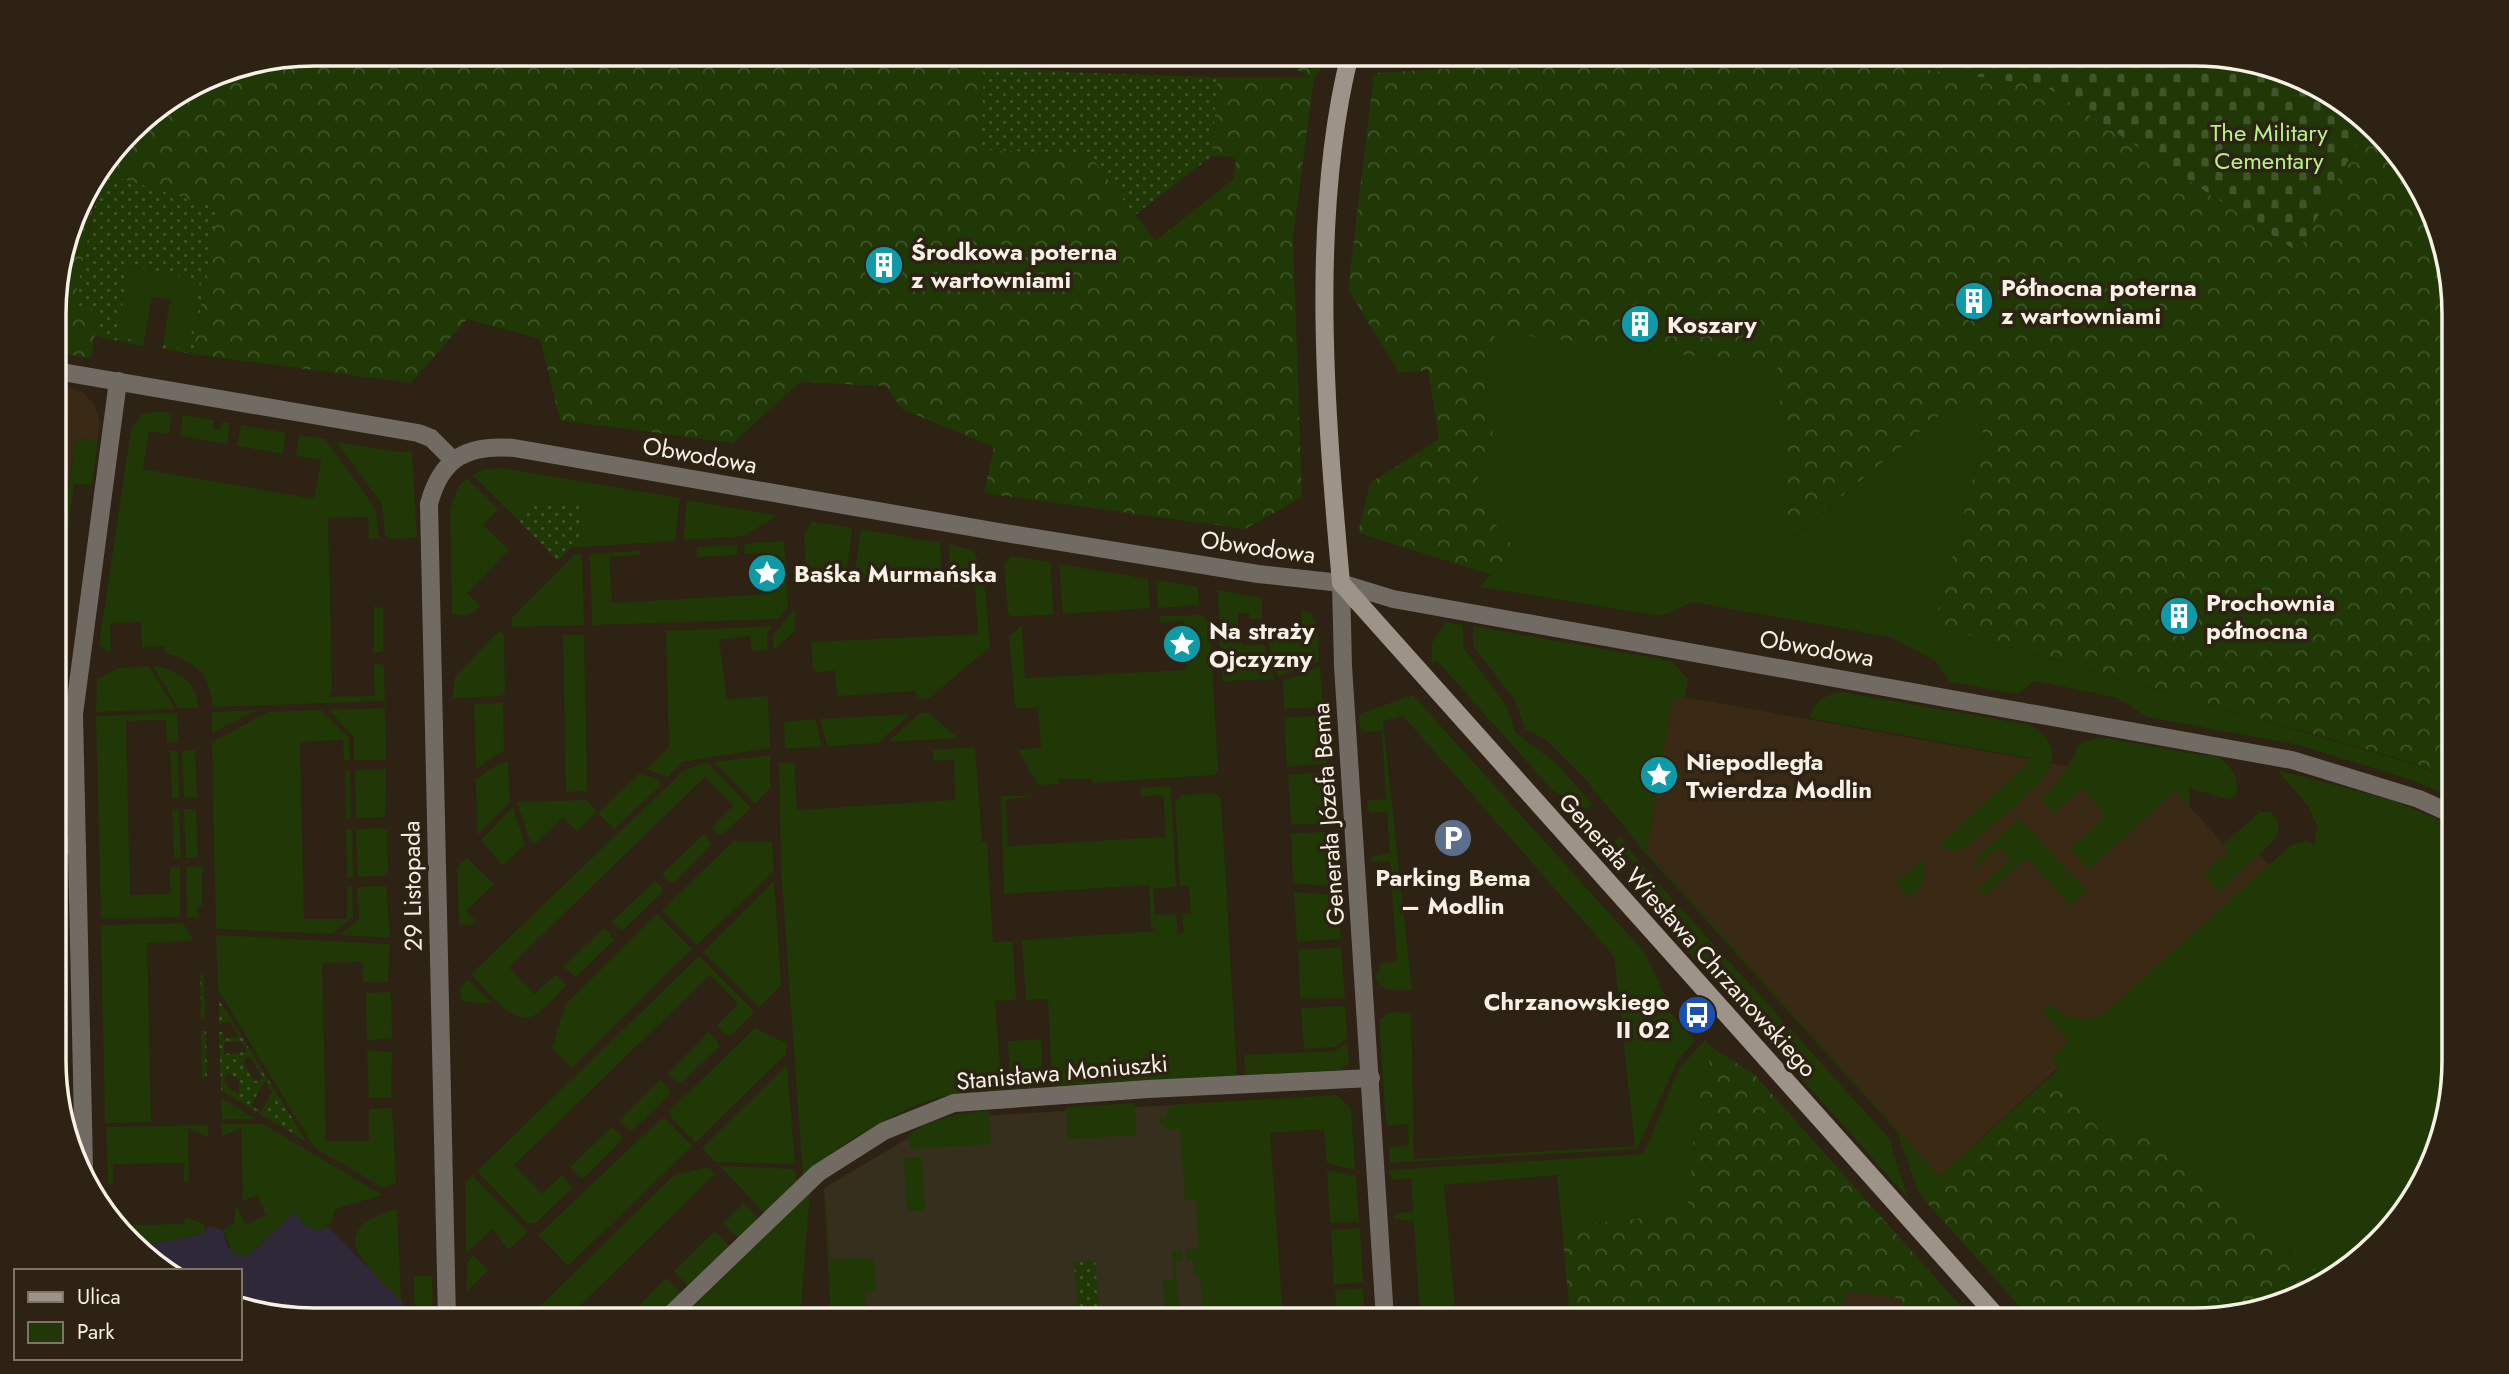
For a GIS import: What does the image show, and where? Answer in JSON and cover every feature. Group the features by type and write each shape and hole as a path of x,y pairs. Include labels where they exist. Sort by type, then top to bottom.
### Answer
{"street":[{"name":"Generała Józefa Bema","path":"1348,66 1332,172 1324,276 1331,467 1341,583 1343,666 1384,1308"},
{"path":"67,373 418,433 431,438 453,460"},
{"path":"85,1153 76,688 118,381"},
{"name":"Obwodowa","path":"453,460 472,450 492,446 514,448 1040,539 1258,574 1341,583 1393,599 2292,760 2419,799 2442,810"},
{"name":"29 Listopada","path":"447,1308 429,504 435,481 453,460"},
{"name":"Generała Wiesława Chrzanowskiego","path":"1341,583 1989,1308"},
{"path":"66,845 77,846"},
{"name":"Stanisława Moniuszki","path":"677,1308 818,1173 884,1131 954,1103 1148,1089 1371,1078"}],"shaded area":[{"path":"67,387 84,393 94,405 100,422 98,441 76,438 67,493"},
{"path":"1679,696 2189,788 2190,807 2229,850 2255,850 2274,872 1939,1176 1647,851 1672,700"},
{"path":"1210,1103 1223,1308 830,1308 824,1188 922,1130 959,1117"},
{"path":"294,1212 307,1227 328,1227 405,1308 315,1308 266,1303 242,1296 242,1269 182,1269 150,1245 202,1234 209,1226 223,1230 227,1247 250,1254"},
{"path":"1847,1291 1897,1298 1906,1308 1842,1308"}],"green space":[{"path":"315,66 984,66 982,150 1089,154 1155,241 1234,179 1236,157 1212,156 1217,77 1312,78 1290,66 1322,66 1314,78 1293,237 1302,497 1245,529 984,493 994,447 902,409 886,386 800,382 733,443 560,420 540,339 467,319 411,383 193,354 217,208 109,175 139,139 177,108 220,85 266,71"},
{"path":"984,66 1086,73 1217,77 1212,156 1135,215 1089,154 981,150"},
{"path":"1492,66 1901,66 2045,86 2297,252 2363,133 2401,177 2417,205 2434,250 2442,298 2442,776 2417,764 1934,625 1984,438 1976,406 1953,404 1789,540 1778,366 1496,332 1484,377 1494,428 1473,494 1514,548 1492,575 1358,533 1370,483 1439,439 1428,370 1399,373 1348,289 1374,73"},
{"name":"The Military Cementary","path":"1901,66 2194,66 2243,71 2304,92 2332,108 2363,133 2298,252 2045,86"},
{"path":"109,175 217,208 193,354 162,349 163,345 189,349 200,280 129,266 117,337 144,342 143,346 95,336 99,311 74,304 97,196"},
{"path":"94,201 75,303 99,311 91,358 67,355 67,298 75,250"},
{"path":"129,266 201,280 189,350 163,345 170,299 152,297 144,342 117,338"},
{"path":"1496,332 1779,366 1790,540 1953,404 1976,406 1984,438 1934,625 2417,765 2442,776 2442,793 2415,781 2299,745 2147,717 2118,698 2035,681 2017,694 1950,682 1934,660 1891,637 1692,602 1662,616 1480,587 1514,548 1473,494 1494,428 1484,377"},
{"path":"158,411 172,413 169,434 149,431 143,469 314,499 321,460 296,456 299,435 325,439 375,508 379,538 369,539 368,517 328,518 332,694 326,697 375,696 374,664 381,664 384,666 385,701 213,707 208,686 200,671 186,661 166,653 165,646 142,647 141,622 110,623 111,653 99,645 131,429 141,414"},
{"path":"183,415 214,420 213,429 221,430 222,422 230,423 227,444 180,436"},
{"path":"241,425 286,433 283,454 237,446"},
{"path":"76,438 98,441 92,485 74,484 67,537 67,500"},
{"path":"336,442 401,452 412,451 417,538 392,539 385,535 382,504"},
{"path":"502,468 680,498 675,541 582,547 581,504 537,505 515,517 472,475 484,469"},
{"path":"467,478 498,509 483,525 509,550 467,593 480,606 470,614 460,615 452,614 450,509 458,487"},
{"path":"687,500 775,517 744,536 683,540"},
{"path":"581,504 582,547 571,547 558,561 515,517 537,505"},
{"path":"811,521 852,528 846,579 807,581 804,538"},
{"path":"861,529 940,543 942,572 854,578"},
{"path":"784,541 788,606 778,619 592,625 590,554 640,551 640,555 609,557 612,603 768,594 765,553 745,554 744,544"},
{"path":"949,544 974,551 982,570 950,572"},
{"path":"737,545 737,555 697,557 697,547"},
{"path":"582,554 584,625 512,627 512,618 574,555"},
{"path":"1012,556 1050,562 1054,615 1011,616 1008,613 1004,563"},
{"path":"1059,564 1148,579 1150,608 1063,614"},
{"path":"984,578 990,647 929,698 917,699 916,691 837,696 835,671 816,672 813,668 811,642 978,634 975,586 952,587 951,580"},
{"path":"1156,580 1198,587 1199,605 1158,608"},
{"path":"1218,590 1262,598 1262,619 1249,619 1249,613 1238,613 1238,625 1219,626"},
{"path":"374,606 383,608 383,651 374,654"},
{"path":"795,608 795,631 774,650 773,635"},
{"path":"1302,609 1311,614 1314,620 1319,661 1278,677 1268,641 1274,641 1274,633 1302,631"},
{"path":"1202,615 1210,623 1218,771 1214,775 1092,783 1091,779 1059,779 1059,784 1038,785 1018,750 1041,747 1038,707 1018,709 1015,705 1009,636 1022,625 1025,678 1186,670 1184,621 1160,623 1160,616"},
{"path":"1445,622 1463,625 1463,647 1507,707 1515,732 1556,763 1593,805 1587,810 1552,790 1437,661 1432,665 1432,643"},
{"path":"772,626 767,634 767,650 752,651 750,636 719,640 727,699 768,696 770,748 682,762 668,777 646,769 669,747 666,631"},
{"path":"1473,626 1672,661 1688,679 1685,697 1672,700 1647,851 1939,1176 1919,1194 1897,1132 1647,855 1585,779 1545,739 1525,729 1515,700 1473,646"},
{"path":"499,631 504,634 505,693 501,696 453,698 455,677"},
{"path":"1236,634 1244,646 1264,644 1274,679 1223,681 1219,635"},
{"path":"563,635 584,635 587,791 566,792"},
{"path":"149,666 175,709 96,712 97,679 118,668"},
{"path":"153,666 171,670 185,678 194,691 198,708 178,708"},
{"path":"1320,666 1323,707 1284,709 1283,681"},
{"path":"1842,692 2031,725 2050,744 2052,760 2047,771 2028,794 1967,846 1954,853 1939,845 2024,767 2029,758 1809,718 1821,700"},
{"path":"1413,695 1645,953 1663,992 1674,1004 1668,1010 1695,1040 1677,1062 1637,1149 1389,1163 1390,1147 1409,1145 1408,1124 1386,1124 1379,1020 1390,1012 1411,1013 1414,1159 1635,1146 1614,956 1403,716 1383,721 1412,990 1387,990 1377,982 1376,975 1381,963 1397,961 1390,861 1373,862 1370,857 1390,853 1387,812 1370,813 1367,808 1369,800 1386,799 1382,731 1365,732 1360,727 1359,714"},
{"path":"503,703 504,750 476,769 474,704"},
{"path":"385,708 386,760 354,760 354,737 329,710"},
{"path":"257,710 212,733 212,712"},
{"path":"321,710 349,738 350,760 344,761 343,740 300,742 304,919 347,919 347,887 352,887 353,917 332,934 216,929 212,742 268,712"},
{"path":"177,713 178,742 167,742 166,720 126,721 130,895 170,894 170,867 180,867 180,917 101,919 96,716"},
{"path":"920,713 929,713 958,738 888,742"},
{"path":"910,714 878,743 827,746 820,719"},
{"path":"1324,716 1327,763 1287,767 1284,717"},
{"path":"815,719 822,746 785,749 784,722"},
{"path":"2100,737 2207,756 2212,753 2228,766 2235,776 2235,796 2227,799 2189,788 2190,807 2175,791 2089,869 2070,849 2105,816 2083,788 2054,814 2041,799 2062,777 2080,743"},
{"path":"975,747 982,842 987,842 993,942 1013,941 1016,1000 995,1001 1002,1091 945,1096 902,1111 848,1142 803,1177 781,868 779,763 794,762 797,810 955,800 954,760 934,761 933,750"},
{"path":"195,750 197,797 184,798 182,751"},
{"path":"170,751 178,751 179,798 172,798"},
{"path":"770,755 770,788 755,804 714,762"},
{"path":"508,762 510,802 477,835 476,779 500,763"},
{"path":"707,762 751,808 723,834 717,834 711,828 733,806 705,777 509,967 534,994 556,974 566,985 551,1002 533,1016 525,1018 507,1011 471,974 684,770"},
{"path":"386,769 385,817 356,818 355,770"},
{"path":"345,770 350,770 351,818 346,818"},
{"path":"2277,770 2390,799 2442,821 2442,1076 2434,1124 2424,1154 2401,1197 2370,1235 2319,1273 2142,1131 2101,1134 2051,1058 2069,1041 2042,1011 2050,1004 2063,1014 2084,1019 2106,1012 2291,845 2306,841 2314,845 2317,826 2309,807"},
{"path":"1327,772 1331,823 1291,825 1288,775"},
{"path":"640,773 658,779 660,786 614,829 598,813"},
{"path":"1171,786 1176,887 1153,889 1155,915 1176,914 1178,934 1184,933 1182,914 1191,913 1189,886 1180,886 1175,801 1181,795 1215,793 1221,799 1237,1075 1052,1086 1048,999 1026,1000 1022,940 1156,931 1151,925 1149,885 1004,894 1001,796 1034,796 1006,800 1008,846 1164,837 1165,843 1164,795 1141,796 1141,788"},
{"path":"587,800 597,812 577,831 563,817 535,844 530,841 517,802"},
{"path":"513,807 525,845 502,866 481,840"},
{"path":"172,809 179,809 181,858 174,858"},
{"path":"184,809 196,809 198,857 186,858"},
{"path":"2260,812 2270,812 2277,818 2279,831 2273,841 2219,892 2203,874 2229,851 2223,844"},
{"path":"2019,818 2087,891 2070,905 2027,858 1984,896 1977,889 2010,860 1999,847 1973,869 1977,857"},
{"path":"383,828 387,831 388,872 385,876 358,877 356,829"},
{"path":"346,829 352,829 353,877 347,877"},
{"path":"1332,832 1337,887 1293,883 1291,833"},
{"path":"704,834 711,845 674,882 669,882 662,874"},
{"path":"1620,836 1640,863 1889,1138 1908,1198 1672,934 1677,929 1660,911 1641,871 1614,841"},
{"path":"733,841 772,842 774,871 697,945 662,910"},
{"path":"467,858 494,884 466,911 475,920 472,926 459,924 457,867"},
{"path":"1922,860 1924,881 1909,898 1895,883"},
{"path":"202,866 202,905 196,911 202,917 187,918 186,867"},
{"path":"655,881 662,888 662,893 624,929 620,929 612,921"},
{"path":"774,881 781,985 759,1007 703,952"},
{"path":"386,886 390,938 340,935 359,919 357,887"},
{"path":"1294,892 1338,895 1341,939 1297,942"},
{"path":"657,914 692,949 572,1068 552,1048 566,1004"},
{"path":"183,923 194,941 147,943 151,1122 105,1123 101,925"},
{"path":"605,927 614,940 576,977 563,967"},
{"path":"216,935 390,944 388,982 363,982 362,962 322,963 326,1141 369,1141 369,1109 392,1108 396,1183 383,1188 314,1147 218,990"},
{"path":"1341,947 1345,998 1300,999 1298,950"},
{"path":"699,956 755,1012 731,1035 725,1034 717,1025 738,1004 710,975 514,1165 542,1194 563,1174 572,1188 536,1223 527,1223 477,1171"},
{"path":"200,973 204,973 205,1019 201,1019"},
{"path":"467,979 492,1004 461,1001 460,989"},
{"path":"389,992 392,1038 367,1041 366,993"},
{"path":"219,1000 307,1142 221,1090 219,1032 223,1032 224,1039 239,1037 230,1022 219,1024","holes":["224,1042 241,1042 247,1052 224,1054","250,1057 263,1077 260,1080 254,1081 244,1065 245,1058","228,1073 239,1080 239,1094 229,1089 224,1079","265,1081 272,1093 261,1112 251,1105"]},
{"path":"1345,1006 1347,1038 1335,1047 1304,1049 1301,1008"},
{"path":"755,1028 786,1043 786,1054 696,1142 671,1117 670,1110"},
{"path":"201,1031 206,1031 207,1077 202,1078"},
{"path":"709,1032 719,1047 682,1082 677,1082 668,1073"},
{"path":"1041,1039 1043,1087 1010,1090 1008,1041"},
{"path":"1705,1040 1714,1049 1698,1090 1687,1214 1562,1226 1557,1175 1444,1185 1455,1308 1419,1308 1414,1221 1394,1219 1395,1214 1413,1211 1411,1178 1392,1180 1389,1170 1643,1154 1680,1067"},
{"path":"1347,1042 1349,1063 1340,1070 1245,1075 1244,1055 1335,1051"},
{"path":"1714,1049 1754,1074 1962,1308 1906,1308 1897,1298 1847,1291 1842,1308 1569,1308 1562,1226 1687,1214 1698,1090"},
{"path":"367,1050 392,1052 391,1098 369,1098"},
{"path":"787,1065 795,1164 715,1162 702,1148"},
{"path":"2060,1068 2101,1134 2142,1130 2319,1273 2289,1289 2259,1299 2211,1307 2021,1308 1919,1194"},
{"path":"661,1079 671,1093 633,1130 629,1130 619,1120"},
{"path":"1337,1095 1351,1109 1355,1170 1327,1163 1324,1129 1270,1133 1282,1308 1203,1308 1200,1275 1194,1275 1193,1261 1187,1261 1186,1249 1199,1248 1196,1200 1185,1200 1180,1129 1168,1129 1160,1125 1159,1119 1166,1118 1169,1105"},
{"path":"221,1097 255,1119 222,1119"},
{"path":"1135,1103 1136,1135 1068,1139 1066,1107"},
{"path":"989,1111 991,1144 911,1149 908,1136 925,1125 957,1115"},
{"path":"661,1119 666,1119 692,1146 568,1266 538,1235"},
{"path":"261,1123 382,1195 335,1209 332,1222 319,1231 307,1227 294,1212 250,1254 244,1257 233,1254 223,1230 234,1223 236,1204 246,1225 266,1215 257,1195 243,1201 241,1128 222,1136 221,1124"},
{"path":"208,1125 208,1137 188,1128 189,1182 184,1182 184,1163 113,1164 113,1182 108,1185 106,1127"},
{"path":"612,1127 622,1136 621,1141 585,1177 580,1177 570,1167"},
{"path":"921,1157 925,1210 907,1211 904,1158"},
{"path":"720,1166 795,1169 797,1183 764,1213"},
{"path":"708,1167 715,1174 577,1308 538,1308 673,1176"},
{"path":"1327,1170 1356,1176 1359,1222 1330,1223"},
{"path":"472,1175 528,1232 508,1250 493,1229 466,1253 465,1181"},
{"path":"825,1186 830,1259 873,1257 876,1291 865,1292 867,1308 830,1308"},
{"path":"810,1191 801,1308 688,1308"},
{"path":"744,1203 759,1219 739,1239 723,1223"},
{"path":"397,1208 401,1301 364,1262 357,1250 355,1238 360,1228 374,1217"},
{"path":"185,1217 204,1224 205,1233 150,1245 130,1225 184,1224"},
{"path":"1360,1228 1363,1282 1334,1285 1331,1230"},
{"path":"715,1231 730,1247 689,1287 674,1271"},
{"path":"1172,1250 1181,1250 1182,1261 1175,1263 1179,1308 1164,1308 1163,1281 1174,1280"},
{"path":"473,1255 488,1270 467,1291 467,1263"},
{"path":"1095,1260 1099,1308 1078,1308 1074,1262"},
{"path":"414,1276 432,1276 433,1308 415,1308"},
{"path":"666,1278 682,1294 667,1308 637,1308"},
{"path":"1363,1288 1364,1308 1336,1308 1335,1290"}],"place":[{"name":"Środkowa poterna z wartowniami","path":"884,265"},
{"name":"Północna poterna z wartowniami","path":"1974,301"},
{"name":"Koszary","path":"1640,324"},
{"name":"Baśka Murmańska","path":"767,573"},
{"name":"Prochownia północna","path":"2179,616"},
{"name":"Na straży Ojczyzny","path":"1182,644"},
{"name":"Niepodległa Twierdza Modlin","path":"1659,775"},
{"name":"Parking Bema – Modlin","path":"1453,838"},
{"name":"Chrzanowskiego II 02","path":"1697,1015"}]}
